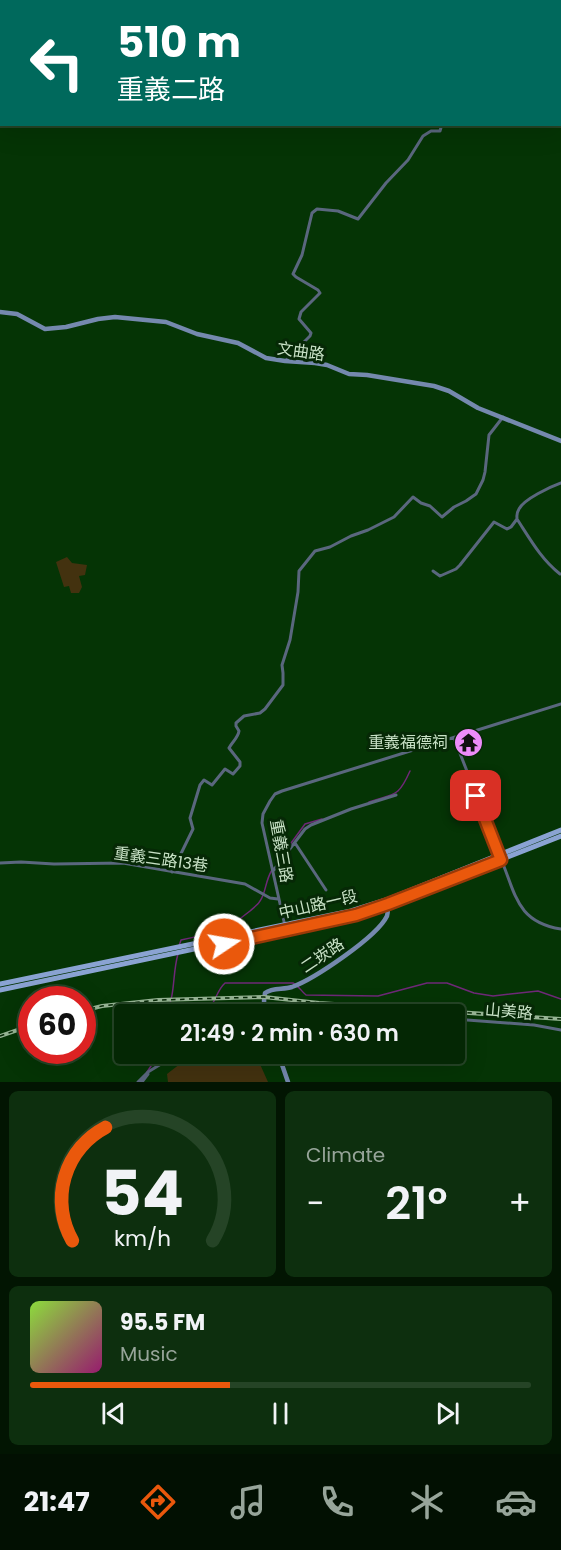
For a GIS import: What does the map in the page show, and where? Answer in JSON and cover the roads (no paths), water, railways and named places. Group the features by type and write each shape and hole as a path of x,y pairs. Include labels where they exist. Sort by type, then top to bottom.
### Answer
{"main road":[{"name":"中山路一段","path":"0,990 30,981 285,928 387,902 561,830"},
{"name":"中山路一段","path":"500,857 561,836"},
{"name":"中山路一段","path":"0,984 30,981"}],"street":[{"path":"285,361 310,336 311,333 299,319 301,312 320,293 293,274 302,255 312,213 317,209 338,211 358,219 386,183 408,160 426,134 431,131 440,132 442,126"},
{"name":"文曲路","path":"0,312 17,314 45,329 115,317 166,322 197,334 238,343 266,358 315,363 349,374 434,386 449,391 478,408 561,441"},
{"path":"172,872 193,829 190,818 200,785 204,780 212,785 225,769 233,774 240,766 240,762 229,748 239,735 240,731 236,723 244,716 265,709 283,685 282,665 291,640 299,571 315,551 330,547 394,517 413,496 421,503 430,506 442,517 476,494 485,472 489,435 503,417"},
{"path":"561,483 519,507 516,516 538,552 561,574"},
{"path":"433,571 440,576 456,568 494,522 507,529 517,519"},
{"path":"561,704 454,738 521,908 538,923 561,929"},
{"name":"重義三路","path":"285,928 262,823 263,814 275,794 454,738"},
{"path":"273,871 305,829 311,825 396,795"},
{"path":"295,843 326,890"},
{"name":"重義三路13巷","path":"0,864 21,862 123,863 245,884 270,898 278,899"},
{"name":"二崁路","path":"264,1004 265,993 270,990 291,988 312,977 374,933 387,915 387,902"},
{"name":"山美路","path":"465,1020 534,1025 561,1030"},
{"path":"140,1082 150,1071 161,1064"},
{"path":"282,1064 288,1082"}],"waterway":[{"path":"369,802 399,790 410,771"},
{"path":"278,861 305,824 322,819"},
{"path":"179,946 181,940 218,930 234,923 250,911 262,898 272,870"},
{"path":"170,1004 178,954"},
{"path":"212,1004 225,983 293,983 306,995 378,996 427,983 447,983 474,993 493,996 538,991 561,999"},
{"path":"147,1072 152,1064"}],"railway":[{"path":"96,1008 158,1000 264,997 319,1003 561,1019"},
{"path":"0,1036 18,1030"}],"place":[{"name":"重義福德祠","path":"469,742"}]}
